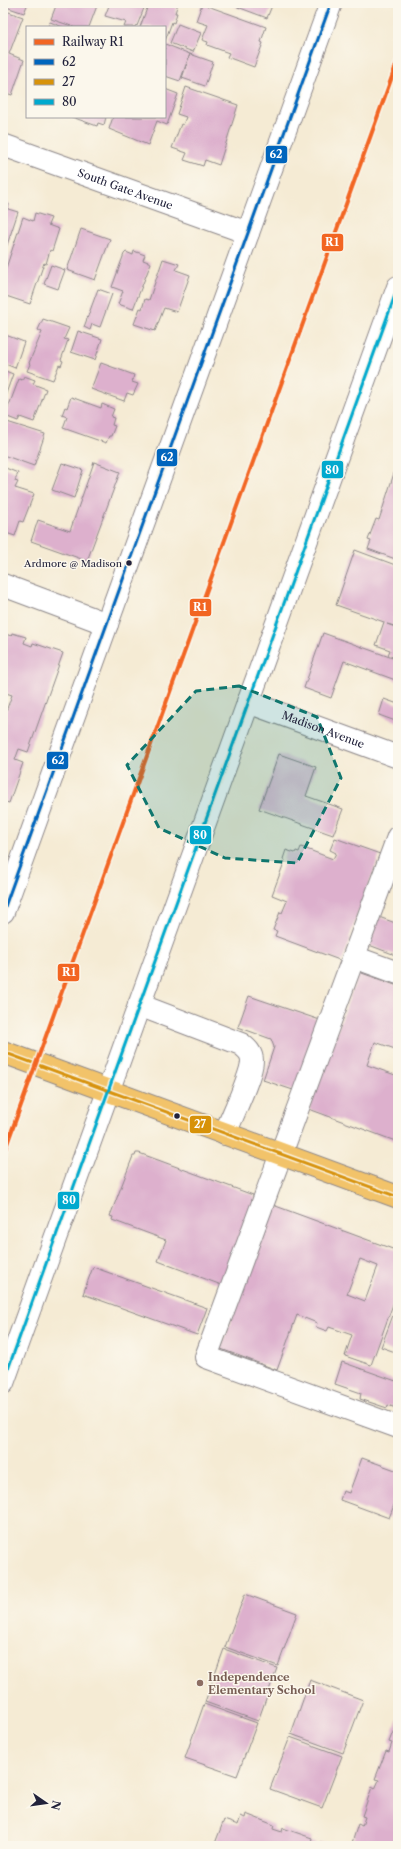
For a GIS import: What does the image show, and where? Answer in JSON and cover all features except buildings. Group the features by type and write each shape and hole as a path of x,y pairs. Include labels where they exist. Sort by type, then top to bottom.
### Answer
{"main road":[{"path":"3,1052 398,1197"}],"street":[{"path":"3,912 331,3"},
{"name":"South Gate Avenue","path":"3,144 248,233"},
{"path":"3,1383 248,702 394,310 398,287"},
{"path":"3,585 107,624"},
{"name":"Madison Avenue","path":"248,702 398,757"},
{"path":"398,837 206,1357 398,1427"},
{"path":"354,957 398,973"},
{"path":"139,1005 241,1044 249,1050 252,1062 249,1077 225,1134"}],"highlighted area":[{"path":"239,686 317,717 341,778 297,863 225,858 159,828 127,765 196,691"}],"rail line":[{"name":"R1","path":"3,1155 398,60"}],"transit line":[{"name":"62","path":"3,912 331,3"},
{"name":"80","path":"3,1383 398,287"},
{"name":"27","path":"3,1052 398,1197"}],"place":[{"name":"Ardmore @ Madison","path":"129,563"},
{"name":"Independence Elementary School","path":"200,1683"}]}
